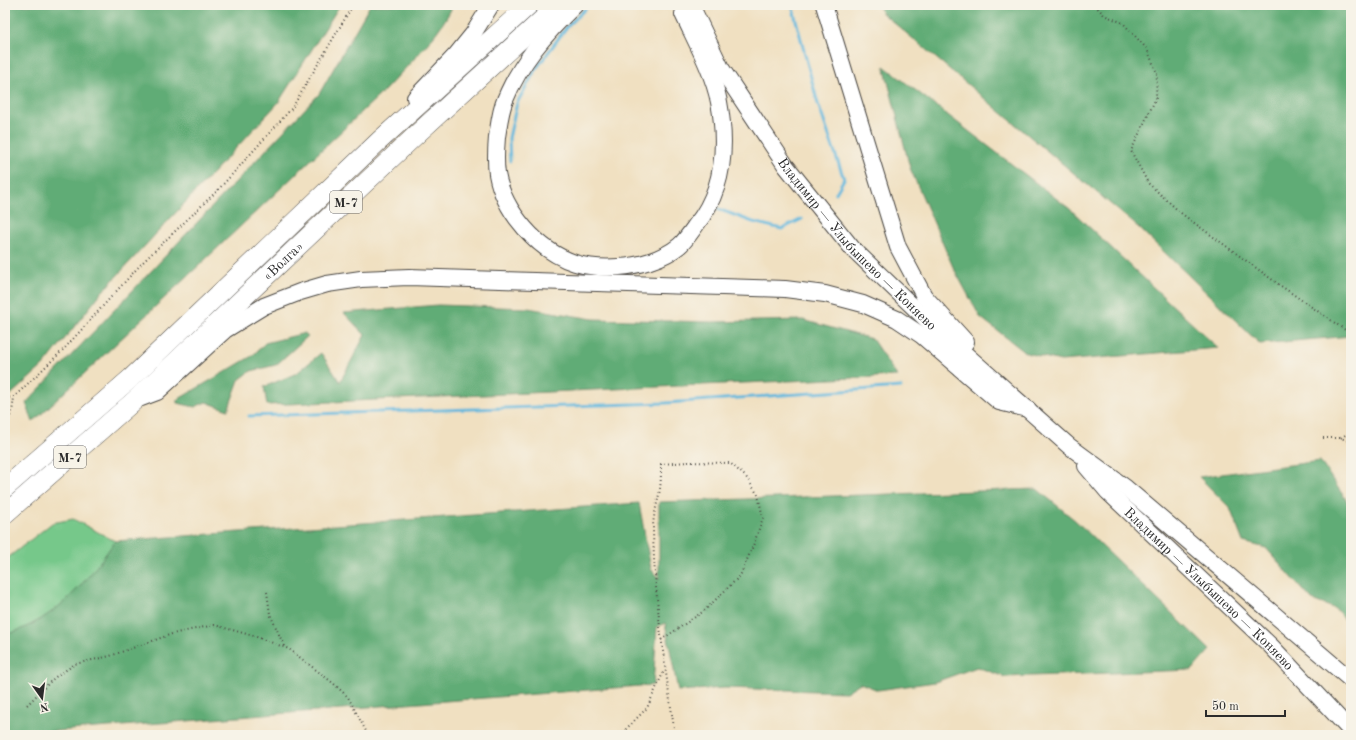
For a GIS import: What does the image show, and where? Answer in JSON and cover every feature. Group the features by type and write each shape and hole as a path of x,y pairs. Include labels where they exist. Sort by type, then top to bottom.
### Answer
{"highway":[{"name":"«Волга»","path":"5,488 131,378 379,141 529,5"},
{"name":"«Волга»","path":"5,514 136,400 412,140 558,5"}],"main road":[{"path":"379,141 412,101 456,55 473,34 491,5"},
{"path":"575,5 552,28 523,64 504,101 500,119 496,155 498,176 509,207 528,231 552,252 575,263 604,268 632,267 658,258 679,246 703,216 716,191 722,167 723,148 719,101 710,74 680,5"},
{"name":"Владимир — Улыбышево — Коняево","path":"691,5 721,68 786,166 852,248 928,322 1069,446 1126,488 1351,680"},
{"path":"824,5 898,247 924,296 956,333 991,366 1028,409"},
{"path":"136,400 157,392 224,330 264,306 300,292 327,284 361,279 410,277 785,290 825,294 863,304 897,319 921,335 999,402 1028,409"},
{"name":"Владимир — Улыбышево — Коняево","path":"1069,446 1108,492 1271,646 1351,731"}],"path":[{"path":"5,427 12,412 14,398 64,349 142,263 218,190 292,108 353,5"},
{"path":"1095,5 1104,15 1123,23 1148,49 1157,73 1156,98 1131,151 1148,183 1182,214 1281,286 1351,334"},
{"path":"5,398 14,398"},
{"path":"1341,438 1351,431"},
{"path":"1323,438 1341,438 1351,442"},
{"path":"661,640 704,611 740,576 763,518 758,495 746,477 730,463 688,462 661,464 660,487 653,526 656,595 661,640 665,670 675,735"},
{"path":"267,592 270,614 285,648"},
{"path":"27,705 54,678 75,664 110,656 172,634 214,625 254,636 285,648 333,683 348,697 368,735"},
{"path":"620,735 647,708 665,670"}],"green space":[{"path":"5,5 340,5 278,103 101,293 44,365 5,400"},
{"path":"370,5 453,5 440,28 384,91 33,422 26,403 319,94"},
{"path":"879,5 1351,5 1351,336 1260,344 1138,227 881,12"},
{"path":"884,66 1070,209 1218,348 1061,361 1026,353 980,317 953,267 910,168"},
{"path":"438,305 528,308 593,319 712,322 803,320 872,339 897,376 267,405 264,387 297,373 321,353 340,382 365,335 344,313"},
{"path":"305,333 308,336 276,365 251,371 239,380 228,410 206,402 195,407 177,403 177,400 252,356 265,343"},
{"path":"1320,461 1351,507 1351,627 1336,609 1312,600 1266,548 1243,542 1230,508 1199,477"},
{"path":"1037,489 1076,521 1210,650 1192,670 1005,677 977,667 935,682 878,690 860,683 846,692 725,688 678,691 665,623 657,627 653,685 5,735 5,635 40,620 55,610 81,585 115,541 639,503 651,569 659,579 659,502"},
{"path":"73,519 115,541 81,585 55,610 40,620 5,635 5,560 52,523"}],"waterway":[{"path":"510,161 509,138 517,103 536,69 566,28 589,5"},
{"path":"792,5 818,104 844,179 836,193"},
{"path":"718,209 753,222 782,229 802,219"},
{"path":"249,416 666,403 901,387"}]}
